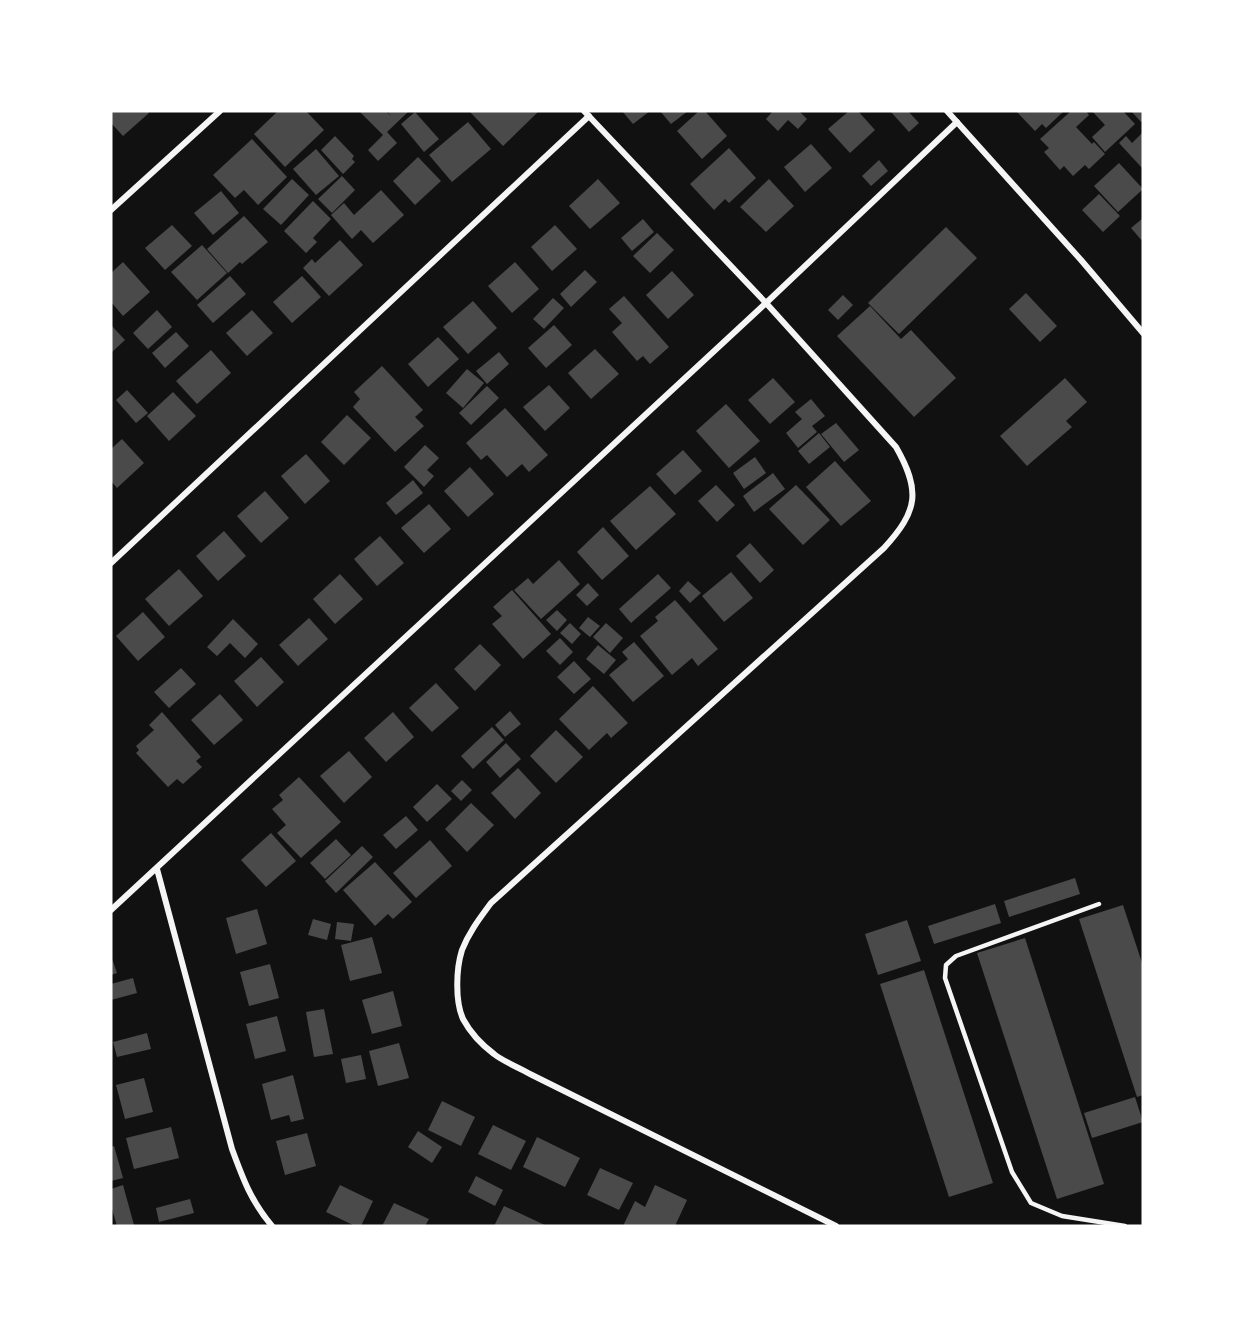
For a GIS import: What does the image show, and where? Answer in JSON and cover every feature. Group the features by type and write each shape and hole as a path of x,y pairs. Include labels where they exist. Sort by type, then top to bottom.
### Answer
{"street":[{"path":"111,210 219,111"},
{"path":"947,111 1082,260 1143,333"},
{"path":"111,562 587,113 766,303 896,447 907,465 911,479 912,506 909,516 884,548 491,903 474,926 462,951 458,973 459,1001 463,1018 473,1034 494,1054 836,1226"},
{"path":"111,910 766,303 957,122"},
{"path":"157,869 232,1149 246,1190 272,1226"}],"lane":[{"path":"1099,904 956,956 946,965 945,978 1012,1172 1031,1203 1062,1216 1125,1226"}],"building":[{"path":"111,111 147,111 149,113 123,136 111,123"},
{"path":"278,111 306,111 324,130 285,167 254,134"},
{"path":"359,111 386,111 391,116 387,111 409,111 387,132 397,143 378,161 368,150 383,135"},
{"path":"469,111 539,111 503,146"},
{"path":"622,111 650,111 633,124"},
{"path":"660,111 688,111 671,124"},
{"path":"699,111 705,111 727,136 702,159 677,131"},
{"path":"773,111 799,111 807,119 798,129 788,120 778,131 766,119"},
{"path":"849,111 858,111 875,130 850,153 828,129"},
{"path":"892,111 908,111 919,123 909,132"},
{"path":"1016,111 1064,111 1046,128 1042,124 1035,131"},
{"path":"1071,111 1086,111 1089,115 1076,127 1105,154 1089,169 1085,165 1073,176 1064,166 1060,170 1044,152 1049,148 1040,139"},
{"path":"1092,111 1123,111 1135,124 1105,152 1092,137 1105,125"},
{"path":"1131,111 1143,111 1143,121 1141,122"},
{"path":"415,112 439,139 424,152 401,124"},
{"path":"468,122 491,149 452,182 429,155"},
{"path":"1143,132 1143,169 1119,143 1126,136 1132,143"},
{"path":"335,136 354,156 352,159 355,162 343,174 321,150"},
{"path":"252,139 287,177 258,205 244,190 235,198 213,175"},
{"path":"811,144 832,168 805,192 784,167"},
{"path":"729,148 756,178 729,203 725,199 714,210 690,184"},
{"path":"316,149 339,176 316,195 293,169"},
{"path":"418,157 441,181 415,205 393,181"},
{"path":"879,160 888,171 871,186 862,176"},
{"path":"1119,163 1143,189 1118,212 1094,186"},
{"path":"342,176 355,190 332,213 318,199"},
{"path":"292,179 309,195 281,225 263,209"},
{"path":"598,179 620,203 590,229 569,206"},
{"path":"769,179 794,206 766,232 740,207"},
{"path":"381,190 404,215 373,243 361,230 352,239 331,215 344,203 354,215"},
{"path":"221,191 239,213 213,235 194,213"},
{"path":"1099,194 1120,216 1103,232 1082,210"},
{"path":"313,201 331,219 313,238 317,242 306,253 284,231"},
{"path":"244,216 268,242 228,273 207,249"},
{"path":"1143,218 1143,242 1131,228"},
{"path":"643,219 654,232 632,251 621,238"},
{"path":"172,225 192,246 165,270 145,248"},
{"path":"555,225 577,249 552,271 531,247"},
{"path":"946,227 977,258 899,334 868,303"},
{"path":"657,233 674,250 650,273 633,256"},
{"path":"340,240 363,265 329,296 303,268 312,259 315,263"},
{"path":"202,245 227,273 197,300 171,272"},
{"path":"123,262 150,292 123,316 111,302 111,273"},
{"path":"515,262 539,289 512,313 488,286"},
{"path":"585,270 597,282 571,307 560,294"},
{"path":"672,271 694,295 668,319 646,295"},
{"path":"230,276 246,294 213,323 197,305"},
{"path":"302,276 321,297 292,323 273,302"},
{"path":"1026,293 1057,326 1040,342 1009,309"},
{"path":"843,295 853,305 838,320 828,310"},
{"path":"624,296 669,347 650,364 643,356 637,361 612,332 622,323 609,309"},
{"path":"553,298 564,308 544,329 533,319"},
{"path":"473,301 497,328 468,354 443,327"},
{"path":"870,306 901,339 911,330 956,378 914,417 837,336"},
{"path":"157,310 172,327 148,349 133,333"},
{"path":"252,310 273,333 247,356 226,333"},
{"path":"111,325 125,340 111,353"},
{"path":"554,325 572,345 546,368 528,348"},
{"path":"176,332 189,346 165,368 152,353"},
{"path":"438,337 459,359 428,387 408,364"},
{"path":"595,349 619,374 591,399 568,373"},
{"path":"211,350 231,373 197,404 176,381"},
{"path":"499,352 509,364 487,384 476,371"},
{"path":"382,366 423,410 415,417 424,426 395,452 353,407 360,399 354,392"},
{"path":"467,369 484,383 463,408 446,393"},
{"path":"773,378 795,402 770,424 748,400"},
{"path":"1065,378 1087,402 1066,421 1072,427 1027,466 1000,436"},
{"path":"549,385 570,408 545,431 523,407"},
{"path":"487,386 499,398 471,425 459,413"},
{"path":"127,390 148,413 136,423 116,400"},
{"path":"173,392 196,416 169,441 147,416"},
{"path":"811,399 825,416 812,426 817,432 798,448 786,433 802,419 795,412"},
{"path":"726,404 760,441 729,468 696,431"},
{"path":"505,408 548,455 529,472 522,464 507,477 487,455 481,460 466,443"},
{"path":"347,415 371,438 344,465 321,442"},
{"path":"836,423 859,450 844,462 821,434"},
{"path":"819,433 830,447 809,464 798,451"},
{"path":"122,439 144,463 117,488 111,481 111,449"},
{"path":"425,445 439,458 427,470 434,476 424,487 404,467"},
{"path":"683,450 702,471 675,495 656,474"},
{"path":"306,454 330,481 305,504 281,476"},
{"path":"755,457 766,473 744,489 733,473"},
{"path":"835,461 871,501 841,526 806,487"},
{"path":"470,467 494,494 468,517 444,491"},
{"path":"773,473 785,489 754,512 743,496"},
{"path":"413,480 423,493 396,515 386,503"},
{"path":"716,485 735,505 717,522 698,501"},
{"path":"796,485 830,520 803,545 769,509"},
{"path":"650,486 676,514 636,550 610,521"},
{"path":"265,491 289,518 261,543 237,516"},
{"path":"429,504 451,529 424,553 401,528"},
{"path":"603,527 629,556 602,580 577,552"},
{"path":"224,531 246,556 218,581 196,556"},
{"path":"380,536 404,563 377,586 354,559"},
{"path":"750,543 774,570 760,583 736,556"},
{"path":"559,560 580,584 541,619 514,590 528,578 533,584"},
{"path":"179,569 203,596 169,626 145,599"},
{"path":"731,572 753,598 724,622 702,596"},
{"path":"340,574 363,599 335,624 313,599"},
{"path":"658,574 671,588 631,623 619,609"},
{"path":"688,581 701,593 690,603 679,591"},
{"path":"588,583 599,595 587,606 576,595"},
{"path":"512,590 551,634 523,659 492,624 502,616 493,607"},
{"path":"675,600 718,649 698,666 692,658 672,675 640,636 658,621 655,617"},
{"path":"557,610 567,620 557,631 546,620"},
{"path":"143,612 165,637 138,661 116,636"},
{"path":"588,617 600,626 590,637 579,628"},
{"path":"309,618 328,639 298,666 279,645"},
{"path":"233,619 258,644 245,658 230,643 217,656 207,647"},
{"path":"570,623 581,634 572,644 560,633"},
{"path":"606,623 623,638 610,653 593,637"},
{"path":"560,638 573,652 560,665 546,651"},
{"path":"634,642 664,676 633,702 609,675 628,659 622,652"},
{"path":"480,644 501,665 475,691 454,669"},
{"path":"598,645 616,660 604,674 586,659"},
{"path":"261,657 284,682 257,707 234,681"},
{"path":"574,661 591,679 574,694 557,677"},
{"path":"181,668 196,684 169,708 154,692"},
{"path":"436,683 459,708 432,732 409,708"},
{"path":"593,686 628,723 611,738 607,733 589,750 559,719"},
{"path":"220,694 243,720 214,745 191,720"},
{"path":"510,711 521,724 505,737 495,725"},
{"path":"162,712 201,757 196,761 202,767 183,784 177,779 168,787 136,753 139,750 136,746 154,730 149,725"},
{"path":"393,712 414,737 386,762 364,738"},
{"path":"492,727 504,740 473,769 461,756"},
{"path":"556,730 583,757 556,783 530,756"},
{"path":"506,743 521,759 500,778 486,762"},
{"path":"349,751 372,777 344,803 320,776"},
{"path":"518,768 541,793 515,819 491,793"},
{"path":"299,777 341,822 301,858 277,833 286,825 272,809 283,800 279,795"},
{"path":"462,780 472,790 461,801 451,791"},
{"path":"437,784 452,799 427,822 413,807"},
{"path":"471,803 494,825 467,852 445,829"},
{"path":"406,816 418,830 396,849 383,835"},
{"path":"271,833 296,861 266,887 241,860"},
{"path":"336,839 351,855 325,879 310,863"},
{"path":"430,840 452,866 416,898 393,873"},
{"path":"362,846 373,857 336,893 325,881"},
{"path":"375,862 412,902 393,919 388,914 375,926 343,890"},
{"path":"1075,878 1080,894 1009,917 1004,901"},
{"path":"995,904 1001,923 934,944 928,926"},
{"path":"1123,905 1143,966 1143,1095 1137,1097 1079,919"},
{"path":"257,909 267,944 236,954 226,918"},
{"path":"313,919 331,924 327,940 308,935"},
{"path":"907,920 921,961 878,975 865,934"},
{"path":"337,922 354,924 351,941 335,939"},
{"path":"372,937 382,973 350,981 341,945"},
{"path":"1025,938 1104,1184 1057,1199 977,953"},
{"path":"111,956 117,973 111,975"},
{"path":"270,964 279,998 249,1006 240,972"},
{"path":"924,970 993,1183 949,1197 880,984"},
{"path":"133,978 137,993 111,1000 111,984"},
{"path":"393,991 402,1026 372,1034 362,1000"},
{"path":"324,1009 333,1054 314,1057 306,1012"},
{"path":"277,1016 286,1051 255,1059 246,1024"},
{"path":"147,1033 151,1049 117,1057 113,1042"},
{"path":"399,1043 409,1078 378,1086 369,1051"},
{"path":"361,1055 366,1079 346,1083 341,1059"},
{"path":"293,1075 304,1119 291,1122 289,1115 271,1120 262,1084"},
{"path":"144,1078 153,1112 125,1119 116,1085"},
{"path":"1135,1097 1143,1122 1092,1138 1084,1113"},
{"path":"442,1101 475,1117 461,1146 428,1130"},
{"path":"493,1125 526,1141 511,1170 478,1154"},
{"path":"171,1127 179,1158 134,1169 126,1138"},
{"path":"418,1131 442,1147 432,1163 408,1147"},
{"path":"307,1133 316,1166 285,1175 276,1141"},
{"path":"537,1137 580,1158 565,1187 523,1167"},
{"path":"114,1146 123,1178 111,1181 111,1147"},
{"path":"600,1168 633,1183 619,1210 587,1195"},
{"path":"476,1176 503,1190 495,1206 468,1192"},
{"path":"123,1185 134,1225 131,1226 117,1226 111,1206 111,1189"},
{"path":"340,1185 373,1201 361,1226 355,1226 326,1212"},
{"path":"655,1185 687,1200 675,1226 623,1226 635,1201 645,1207"},
{"path":"190,1199 194,1213 159,1222 156,1208"},
{"path":"394,1203 429,1219 425,1226 382,1226"},
{"path":"504,1206 547,1226 494,1226"}]}
